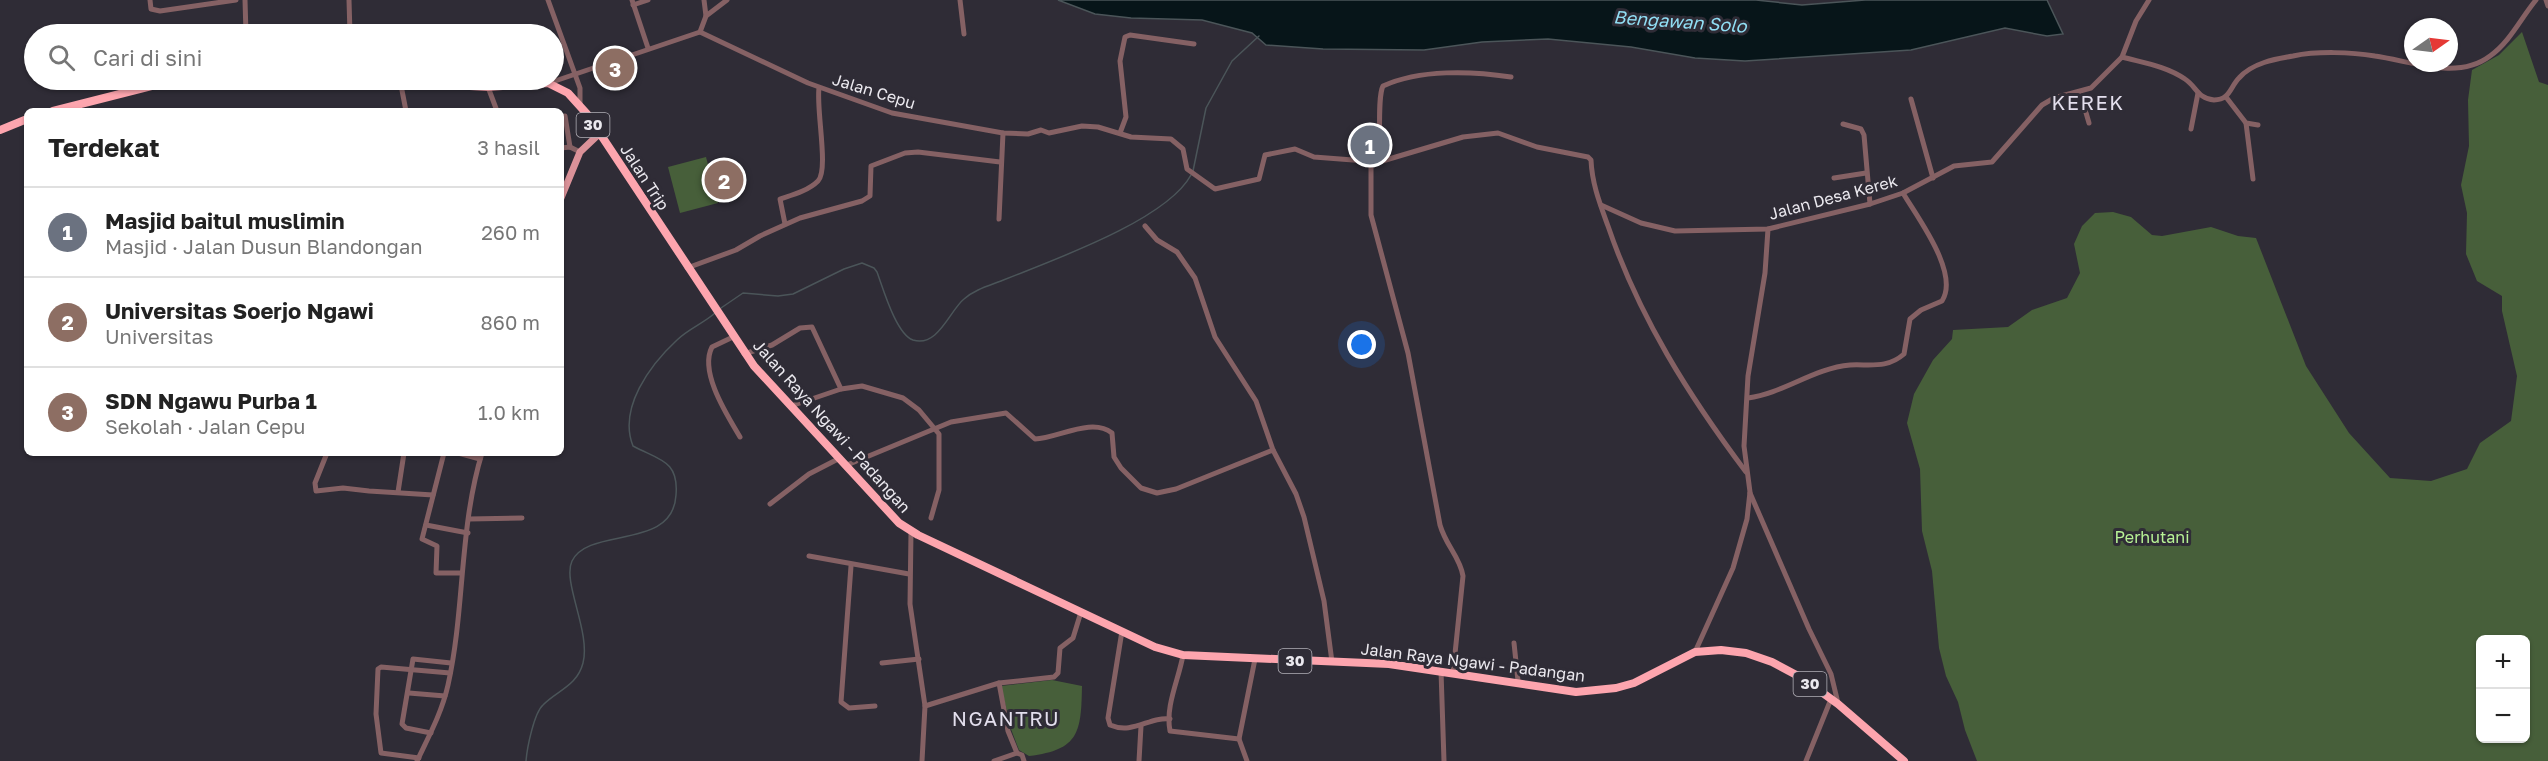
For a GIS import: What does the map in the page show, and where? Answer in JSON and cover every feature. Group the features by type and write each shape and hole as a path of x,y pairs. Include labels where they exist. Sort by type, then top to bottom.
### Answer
{"highway":[{"path":"65,108 136,90"},
{"name":"Jalan Trip","path":"562,90 580,105 722,320"},
{"path":"0,130 24,120"},
{"name":"Jalan Raya Ngawi - Padangan","path":"722,320 744,354 884,507 911,532 1155,646 1184,655 1389,664 1518,681 1576,692 1616,688 1634,683 1695,652 1721,650 1758,656 1791,672 1834,701 1904,761"}],"main road":[{"path":"564,191 580,152 598,134"}],"street":[{"path":"150,0 151,9 160,11 236,0"},
{"path":"245,0 246,24"},
{"path":"349,0 350,24"},
{"path":"548,0 557,24"},
{"path":"648,0 632,2 648,48"},
{"path":"564,77 700,32 706,16 704,0"},
{"path":"706,16 727,0"},
{"path":"960,0 964,34"},
{"name":"Jalan Desa Kerek","path":"1601,205 1641,223 1675,231 1768,229 1870,204 1903,193 1954,166 1992,162 2042,105 2054,98 2097,85 2122,57 2136,21 2149,0"},
{"path":"2122,57 2160,66 2185,79 2198,93 2210,100 2226,97 2247,71 2266,62 2314,53 2367,55 2450,68 2481,61 2491,56 2536,0"},
{"path":"2546,0 2548,6"},
{"name":"Jalan Cepu","path":"700,32 819,88 892,113 1002,133 1028,135 1041,130 1049,133 1082,126 1131,137 1174,140 1184,152 1187,169 1217,189 1258,180 1261,177 1265,155 1292,149 1314,157 1371,161"},
{"path":"1119,134 1126,117 1120,61 1125,37 1130,35 1194,44"},
{"path":"564,45 582,94 580,105"},
{"path":"1379,162 1382,131 1380,100 1383,86 1417,76 1478,73 1511,77"},
{"path":"785,224 780,199 807,189 818,182 824,171 817,112 819,88"},
{"path":"403,90 406,108"},
{"path":"489,90 496,108"},
{"path":"2080,92 2089,123"},
{"path":"2191,129 2198,93"},
{"path":"2226,97 2246,123 2253,179"},
{"path":"1911,99 1933,178"},
{"path":"565,116 570,147"},
{"path":"2246,123 2258,125"},
{"path":"1843,124 1861,129 1864,135 1870,204"},
{"path":"999,219 1002,133"},
{"path":"1453,673 1463,576 1461,564 1445,543 1440,525 1408,353 1376,239 1369,200 1371,161 1379,162 1464,137 1502,133 1537,147 1588,157 1625,277 1701,412 1746,472"},
{"path":"564,148 570,147 580,152"},
{"path":"687,268 743,247 785,224 866,199 870,196 871,166 905,153 918,152 1000,162"},
{"path":"1834,178 1866,173"},
{"path":"1748,398 1779,390 1815,373 1851,365 1868,367 1894,362 1904,354 1910,320 1921,309 1942,301 1947,286 1935,244 1903,193"},
{"path":"1145,226 1157,240 1177,252 1195,278 1211,330 1251,391 1273,450 1296,494 1304,517 1327,618 1332,662"},
{"path":"1768,229 1765,273 1748,376 1744,446 1750,492 1809,629 1831,674 1834,701 1806,761"},
{"path":"744,354 772,345 800,328 812,327 841,389"},
{"path":"733,337 712,347 709,359 714,390 740,437"},
{"path":"791,406 841,389 861,386 903,398 919,410 940,439 939,490 931,518"},
{"path":"847,465 962,419 1006,413 1035,439 1076,429 1107,429 1112,433 1114,457 1120,468 1141,488 1157,493 1176,489 1273,450"},
{"path":"326,456 315,483 316,491 343,488 433,495"},
{"path":"398,492 404,456"},
{"path":"443,456 423,541 438,547 435,572 438,574 461,573"},
{"path":"450,673 379,668 376,714 381,753 418,759 445,696 450,673 469,519 481,456"},
{"path":"770,504 808,474 840,458"},
{"path":"1695,652 1740,550 1750,492"},
{"path":"469,519 522,518"},
{"path":"426,525 468,533"},
{"path":"911,532 909,574 912,629 919,659 925,706 922,761"},
{"path":"809,556 851,566 909,574"},
{"path":"851,566 841,702 849,708 875,706"},
{"path":"925,706 999,683 1054,677 1058,673 1060,648 1073,638 1081,611"},
{"path":"1122,631 1109,723 1115,727 1141,726 1156,718 1170,720"},
{"path":"1514,643 1518,681"},
{"path":"1184,655 1179,676 1174,684 1169,728 1172,733 1239,739"},
{"path":"431,733 403,726 414,658 451,663"},
{"path":"882,663 919,659"},
{"path":"1247,761 1239,739 1255,659"},
{"path":"1441,671 1444,761"},
{"path":"999,683 1008,731 1017,753 1022,755 1024,761"},
{"path":"409,693 445,696"},
{"path":"1139,761 1141,726"},
{"path":"994,761 1017,753"}],"green space":[{"name":"Perhutani","path":"2522,32 2539,82 2548,85 2548,761 1977,761 1965,730 1958,702 1946,676 1939,648 1932,571 1922,531 1920,469 1907,423 1914,394 1933,360 1952,339 1953,330 2008,327 2032,310 2067,298 2080,273 2074,244 2082,226 2095,213 2113,212 2131,217 2152,235 2162,236 2211,227 2238,236 2256,238 2306,366 2349,433 2390,478 2431,481 2467,469 2480,443 2511,421 2517,376 2502,311 2502,296 2477,281 2466,254 2467,213 2461,185 2469,146 2468,100 2472,70 2499,55"},
{"path":"706,157 718,203 680,213 668,167"},
{"path":"1052,680 1082,686 1078,726 1074,736 1059,749 1029,756 1019,750 1011,729 1001,686"}],"water":[{"name":"Bengawan Solo","path":"1058,0 1756,0 1802,5 1865,0 2047,0 2063,34 2047,36 2005,28 1911,50 1745,61 1695,58 1631,47 1548,39 1482,42 1424,50 1323,49 1266,45 1252,33 1202,20 1131,18 1095,14"}],"waterway":[{"path":"1193,171 1206,108 1232,61 1259,36"},
{"path":"721,308 743,293 778,296 793,294 844,269 862,263 874,268 877,272 891,310 907,336 913,340 930,339 943,327 959,304 972,293 1076,251 1133,223 1158,208 1178,192 1191,175"},
{"path":"526,761 532,731 540,709 572,682 583,663 583,637 571,581 572,561 581,550 595,544 646,531 661,524 671,512 676,495 674,475 671,468 659,458 633,446 629,432 633,402 647,375 667,350 681,336 715,313"}],"place":[{"name":"SDN Ngawu Purba 1","path":"615,68"},
{"name":"Masjid baitul muslimin","path":"1370,145"},
{"name":"Universitas Soerjo Ngawi","path":"724,180"}],"district":[{"name":"KEREK","path":"2088,103"},
{"name":"NGANTRU","path":"1006,719"}]}
